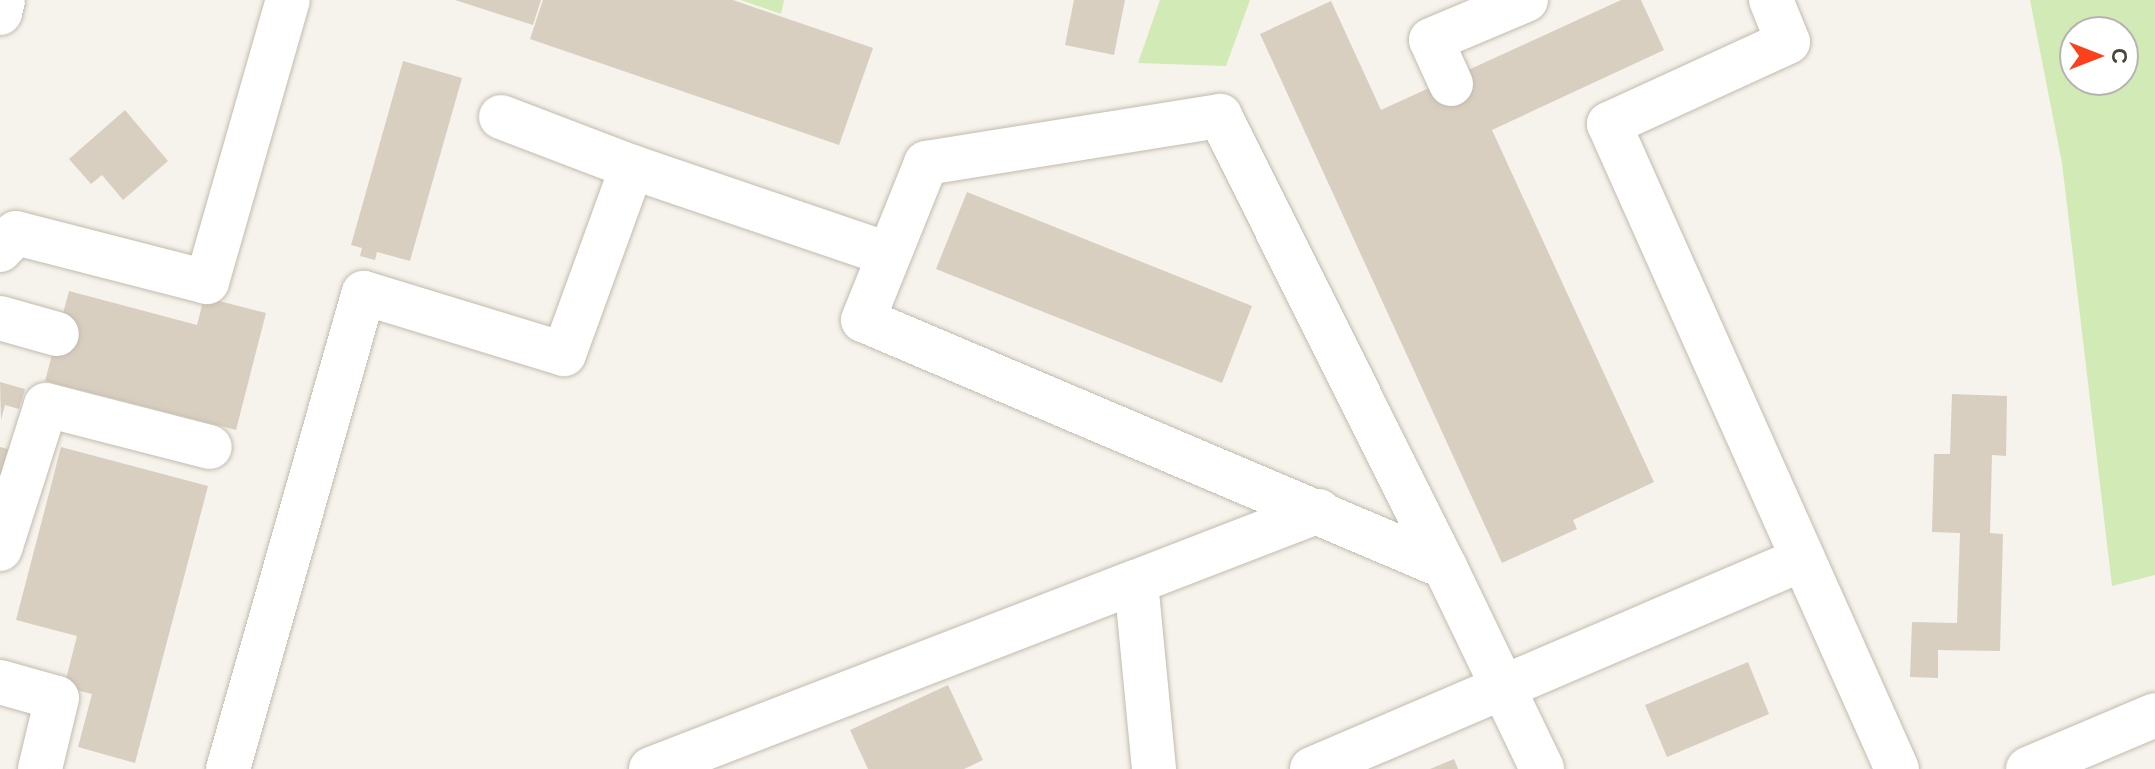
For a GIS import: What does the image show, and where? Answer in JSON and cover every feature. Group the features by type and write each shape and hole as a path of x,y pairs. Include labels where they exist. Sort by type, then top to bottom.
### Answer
{"lane":[{"path":"0,13 3,0"},
{"path":"0,250 16,233 207,282 288,0"},
{"path":"1451,84 1431,40 1526,0"},
{"path":"1771,0 1788,42 1609,124 1897,769"},
{"path":"1445,567 863,320 926,163 1220,116 1445,567 1542,769"},
{"path":"501,117 632,167 887,254"},
{"path":"228,769 364,293 564,354 632,167"},
{"path":"0,318 57,334"},
{"path":"0,549 46,405 210,447"},
{"path":"651,769 1319,511"},
{"path":"1312,769 1803,559"},
{"path":"1136,582 1154,769"},
{"path":"0,682 57,698 40,769"},
{"path":"2028,769 2155,715"}],"green space":[{"path":"741,0 784,0 781,14"},
{"path":"1160,0 1250,0 1226,66 1138,63"},
{"path":"2030,0 2155,0 2155,575 2112,586 2062,163"}],"building":[{"path":"455,0 541,0 533,25"},
{"path":"543,0 733,0 873,48 839,145 530,39"},
{"path":"1074,0 1125,0 1114,55 1065,45"},
{"path":"1621,0 1641,0 1664,50 1492,130 1654,482 1573,520 1577,529 1502,563 1260,34 1331,1 1381,110"},
{"path":"403,61 462,78 410,261 377,252 375,260 360,256 362,248 351,245"},
{"path":"125,110 168,161 123,200 102,175 91,184 69,159"},
{"path":"967,192 1252,306 1222,383 936,269"},
{"path":"69,291 197,325 204,297 266,313 236,430 45,381"},
{"path":"0,382 25,389 19,409 5,405 1,420"},
{"path":"1952,394 2007,396 2006,456 1992,455 1990,533 2003,534 2000,651 1938,650 1938,678 1910,677 1912,622 1957,623 1960,533 1932,532 1934,454 1950,454"},
{"path":"0,447 8,449 1,474 0,474"},
{"path":"61,447 208,486 135,763 78,747 92,694 64,687 77,636 16,620"},
{"path":"1748,662 1769,714 1667,757 1645,705"},
{"path":"948,685 983,760 964,769 868,769 850,730"},
{"path":"1454,759 1458,769 1430,769"}]}
